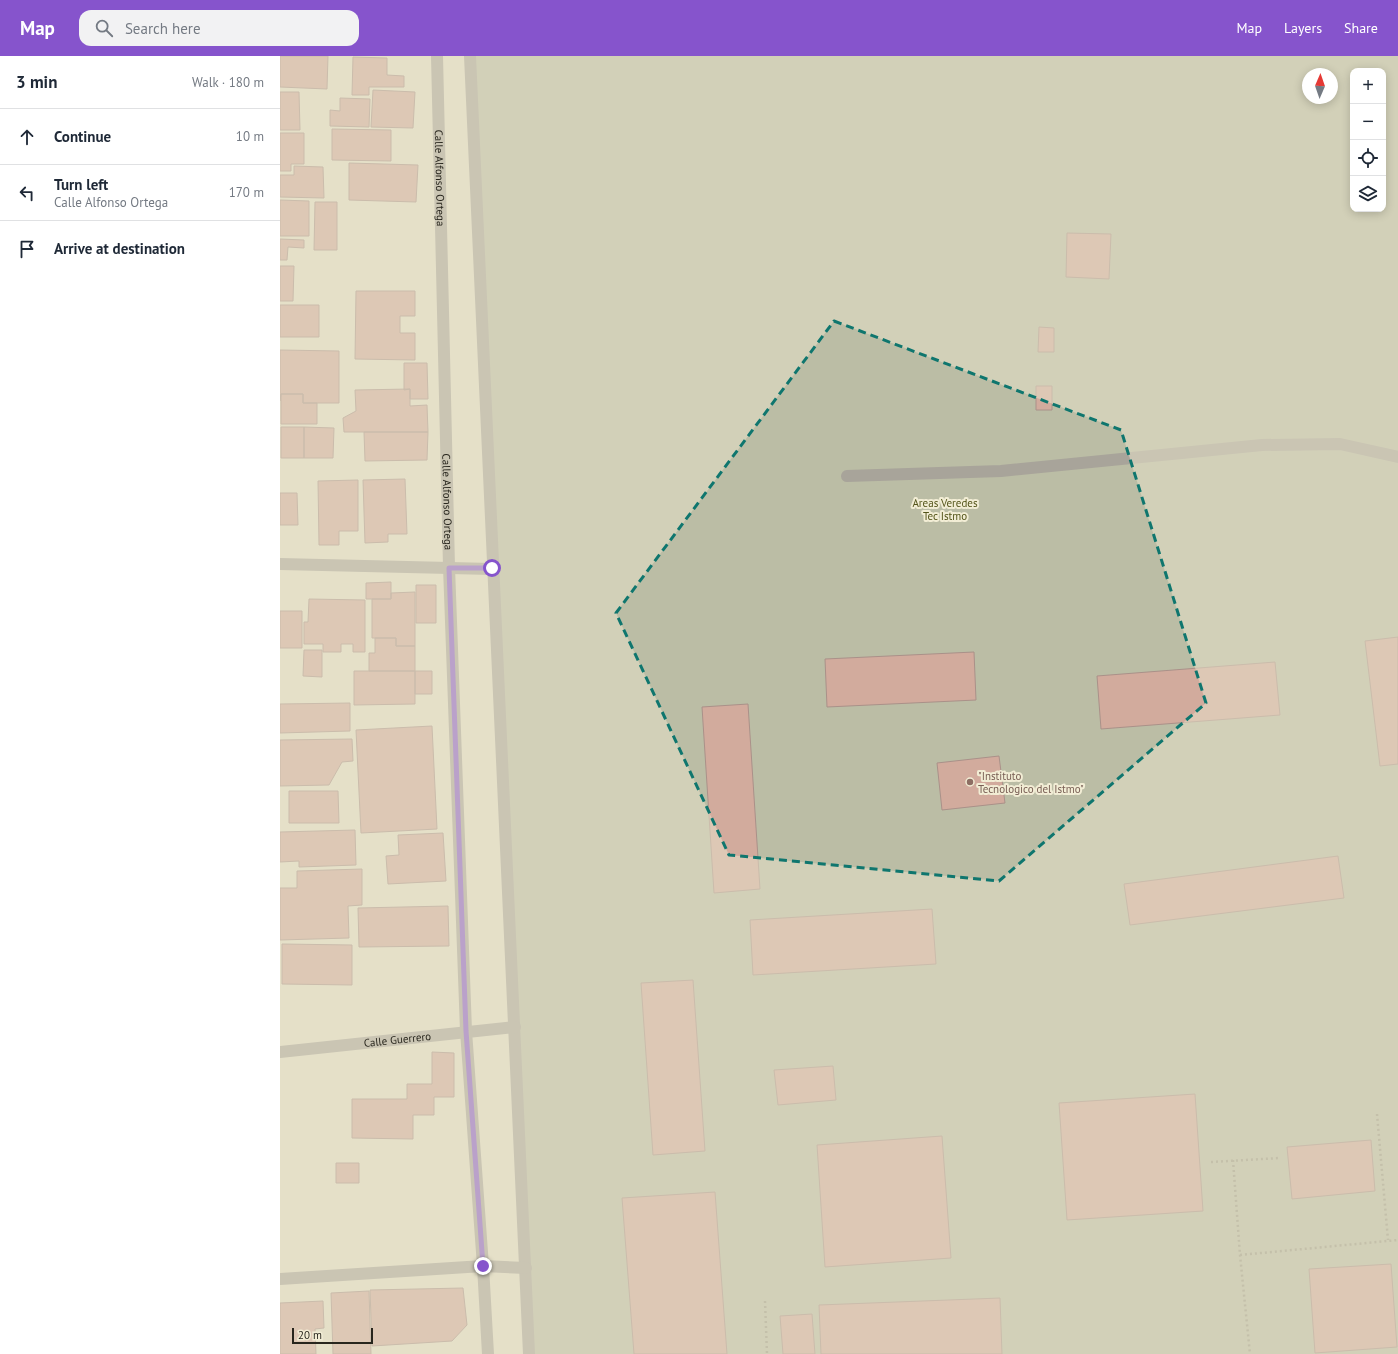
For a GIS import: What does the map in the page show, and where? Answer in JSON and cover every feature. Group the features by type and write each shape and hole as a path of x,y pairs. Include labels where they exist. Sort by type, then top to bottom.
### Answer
{"street":[{"name":"Calle Alfonso Ortega","path":"437,56 449,568 466,1031 488,1354"},
{"path":"470,56 492,568 529,1354"},
{"path":"847,476 1001,471 1262,445 1340,444 1398,457"},
{"path":"280,564 492,568"},
{"name":"Calle Guerrero","path":"280,1052 514,1027"},
{"path":"280,1279 483,1266 526,1268"}],"path":[{"path":"1377,1114 1388,1240"},
{"path":"1212,1162 1280,1158"},
{"path":"1233,1160 1240,1255 1250,1354"},
{"path":"1240,1255 1398,1240"},
{"path":"765,1301 767,1354"}],"highlighted area":[{"path":"834,321 1121,430 1206,703 999,881 729,855 616,613"}],"green space":[{"name":"Areas Veredes Tec Istmo","path":"470,56 1398,56 1398,1354 531,1354"}],"building":[{"path":"280,56 328,56 327,89 280,87"},
{"path":"353,57 387,58 387,75 404,76 404,87 369,87 369,95 352,95"},
{"path":"373,90 415,92 413,128 371,127"},
{"path":"280,92 299,92 300,130 280,130"},
{"path":"340,98 370,99 369,127 330,126 330,110 340,111"},
{"path":"332,129 391,130 391,161 332,160"},
{"path":"280,133 304,133 304,164 291,164 291,171 280,171"},
{"path":"349,163 418,165 416,202 349,200"},
{"path":"294,166 323,167 324,198 280,197 280,175 294,175"},
{"path":"280,200 309,201 309,236 280,236"},
{"path":"315,202 337,202 337,250 314,250"},
{"path":"1067,233 1111,234 1109,279 1066,277"},
{"path":"280,239 304,240 304,248 288,247 287,260 280,260"},
{"path":"280,266 294,266 293,301 280,301"},
{"path":"356,291 415,291 415,316 400,316 400,333 415,333 415,360 355,359"},
{"path":"280,305 319,305 319,337 280,337"},
{"path":"1039,327 1054,328 1054,352 1038,352"},
{"path":"280,350 339,351 339,403 303,403 303,394 281,394 280,401"},
{"path":"404,363 427,363 428,399 410,399 410,389 404,390"},
{"path":"1036,386 1052,386 1052,410 1036,410"},
{"path":"410,389 410,406 427,405 428,432 344,432 343,418 356,411 355,390"},
{"path":"281,394 303,394 303,403 317,403 317,424 281,424"},
{"path":"281,427 304,427 304,458 281,458"},
{"path":"304,427 334,428 333,458 304,458"},
{"path":"364,432 428,432 427,460 365,461"},
{"path":"405,479 407,534 388,534 388,542 365,543 363,480"},
{"path":"358,480 358,531 339,531 339,545 319,545 318,481"},
{"path":"280,493 297,493 298,525 280,525"},
{"path":"391,582 391,599 366,599 366,583"},
{"path":"416,585 436,585 436,623 416,623"},
{"path":"415,592 415,646 396,646 396,638 372,638 372,599 391,599 391,593"},
{"path":"309,599 365,600 365,652 353,652 353,644 341,644 341,652 323,652 323,644 304,644 304,622 308,622"},
{"path":"280,611 302,611 302,648 280,648"},
{"path":"1398,637 1398,764 1380,766 1365,641"},
{"path":"375,638 396,638 396,646 415,646 415,671 369,671 369,653 375,653"},
{"path":"304,650 322,650 322,677 303,676"},
{"path":"974,652 976,700 827,707 825,659"},
{"path":"1275,662 1280,715 1101,729 1097,676"},
{"path":"354,671 415,671 415,704 354,705"},
{"path":"415,671 432,671 432,694 415,694"},
{"path":"350,703 350,731 280,733 280,704"},
{"path":"748,704 760,889 714,893 702,707"},
{"path":"432,726 437,829 361,833 356,730"},
{"path":"352,739 353,761 342,762 329,785 280,786 280,740"},
{"path":"999,756 1005,803 942,810 937,763"},
{"path":"289,791 338,791 339,823 289,823"},
{"path":"355,830 356,865 299,867 299,861 280,862 280,832"},
{"path":"443,833 446,881 388,884 386,856 399,855 398,835"},
{"path":"1338,856 1344,898 1130,925 1124,884"},
{"path":"362,869 362,905 348,906 349,938 280,940 280,888 297,888 297,871"},
{"path":"448,906 449,946 359,947 358,908"},
{"path":"932,909 936,964 753,975 750,920"},
{"path":"282,944 352,945 352,985 282,984"},
{"path":"693,980 705,1151 653,1155 641,983"},
{"path":"432,1052 454,1053 454,1097 434,1097 434,1115 413,1115 413,1139 352,1138 352,1099 407,1099 407,1084 432,1084"},
{"path":"833,1066 836,1100 778,1105 774,1070"},
{"path":"1195,1094 1203,1211 1067,1220 1059,1103"},
{"path":"942,1136 951,1258 825,1267 817,1145"},
{"path":"1371,1140 1375,1191 1292,1199 1287,1147"},
{"path":"336,1163 359,1163 359,1183 336,1183"},
{"path":"715,1192 727,1354 634,1354 622,1198"},
{"path":"1391,1264 1397,1347 1315,1353 1309,1269"},
{"path":"463,1288 467,1325 452,1341 372,1346 370,1290"},
{"path":"369,1291 371,1354 333,1354 331,1293"},
{"path":"1000,1298 1002,1354 821,1354 819,1305"},
{"path":"323,1301 324,1328 315,1329 316,1354 280,1354 280,1303"},
{"path":"812,1314 815,1354 783,1354 780,1316"}],"place":[{"name":"\"Instituto Tecnologico del Istmo\"","path":"970,782"}],"route":[{"path":"483,1266 466,1031 449,568 492,568"}]}
